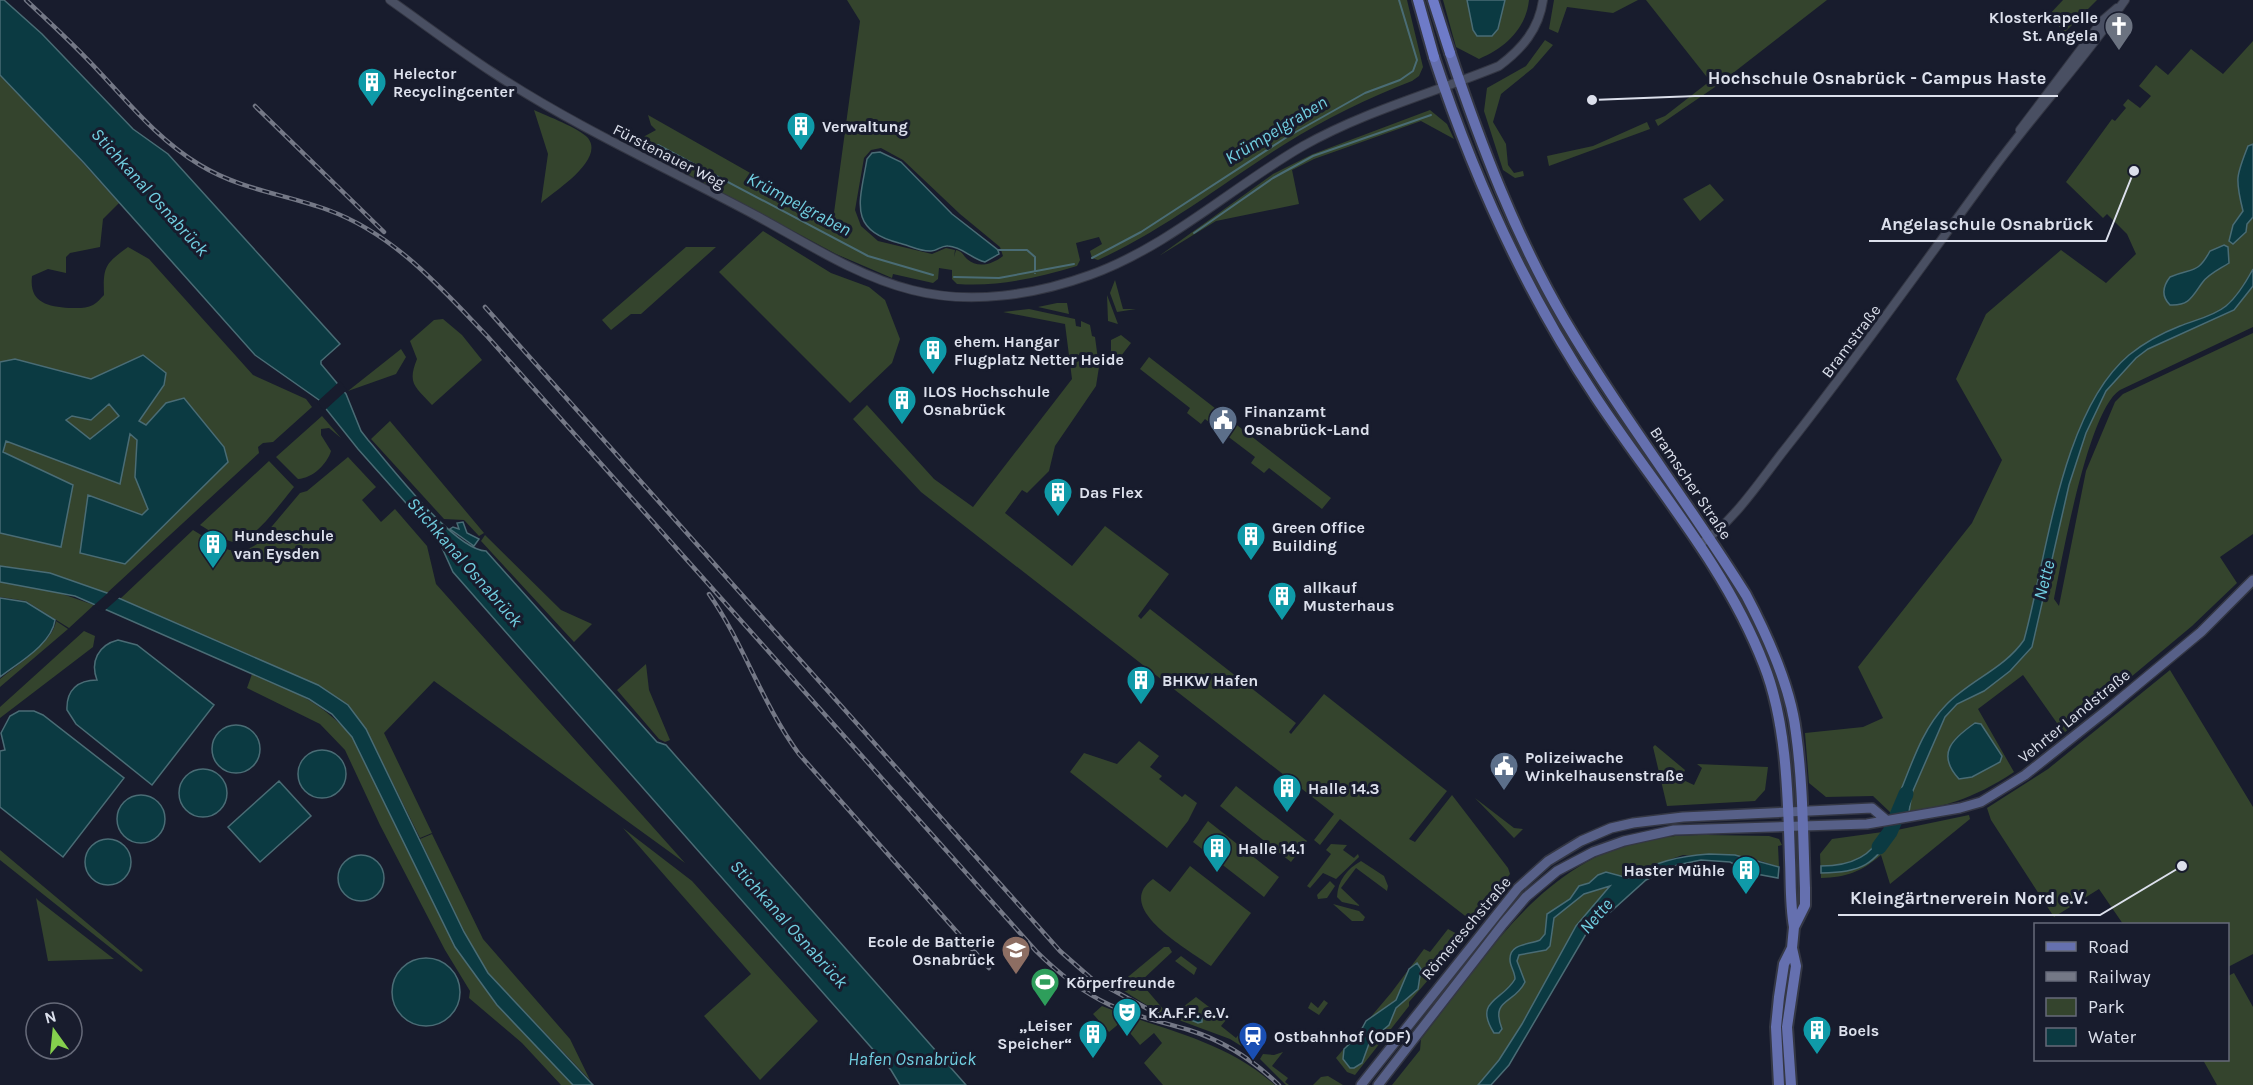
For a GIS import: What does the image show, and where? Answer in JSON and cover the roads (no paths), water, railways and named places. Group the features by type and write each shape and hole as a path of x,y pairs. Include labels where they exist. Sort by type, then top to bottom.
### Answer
{"highway":[{"path":"1418,0 1434,57"},
{"path":"1433,0 1450,53"}],"main road":[{"name":"Bramscher Straße","path":"1450,53 1501,195 1565,320 1710,537 1746,595 1774,657 1796,731 1802,812 1805,905 1794,927"},
{"name":"Bramscher Straße","path":"1434,57 1493,210 1561,341 1596,397 1699,545 1743,616 1765,666 1780,724 1789,827 1790,905 1794,927 1792,948"},
{"name":"Vehrter Landstraße","path":"1802,827 1867,824 1972,805 2017,781 2195,637 2253,580"},
{"name":"Vehrter Landstraße","path":"1802,812 1872,808 1887,819"},
{"name":"Römereschstraße","path":"1361,1085 1493,915 1548,861 1597,834 1633,823 1683,817 1802,812"},
{"name":"Römereschstraße","path":"1378,1085 1503,924 1526,897 1557,871 1593,852 1647,835 1674,830 1802,827"},
{"path":"1779,1085 1776,1027 1784,964 1792,948"},
{"path":"1791,1085 1787,1027 1796,966 1792,948"}],"street":[{"name":"Fürstenauer Weg","path":"390,0 493,73 633,154 875,276 914,291 957,297 1020,293 1071,281 1104,270 1164,237 1270,165 1307,144 1361,117 1499,66 1519,52 1534,29 1543,0"},
{"name":"Bramstraße","path":"1699,545 1723,527 1856,358 2013,143 2094,43 2125,0"}],"water":[{"path":"0,0 4,0 42,34 133,129 168,154 340,344 321,361 321,364 346,394 361,431 391,468 440,522 457,537 473,547 486,551 657,742 666,745 966,1085 900,1085 891,1070 453,572 438,539 358,449 319,400 255,355 84,163 0,75"},
{"path":"1467,0 1505,0 1498,29 1492,36 1477,36 1473,30"},
{"path":"2253,144 2253,217 2247,224 2246,232 2233,244 2229,241 2233,225 2243,211 2238,184 2239,171 2248,146"},
{"path":"880,152 901,162 952,214 998,250 999,254 985,262 953,247 946,246 927,251 882,237 871,230 864,222 860,201 867,159 872,153"},
{"path":"2224,245 2228,247 2229,263 2207,277 2186,302 2170,305 2165,298 2164,291 2170,277 2198,267 2210,251"},
{"path":"2253,269 2253,286 2234,310 2148,349 2136,358 2106,391 2086,433 2069,485 2032,647 2010,671 1984,691 1957,704 1945,717 1912,793 1909,812 1891,813 1921,742 1936,716 1955,696 2007,659 2024,640 2049,528 2072,448 2087,412 2106,380 2129,355 2147,342 2226,306 2245,284"},
{"path":"143,355 166,373 164,385 139,421 146,425 166,403 184,398 224,447 228,462 125,564 80,553 88,495 142,515 148,509 135,477 137,440 130,434 120,484 6,441 3,452 73,485 61,547 0,533 0,362 15,359 91,379","holes":["109,404 119,416 90,439 66,420 72,416 91,420"]},
{"path":"463,522 467,533 479,539 474,546 450,529 453,527 459,529 457,523"},
{"path":"0,566 50,573 107,593 318,685 348,705 366,729 464,932 488,973 593,1085 573,1085 497,1005 455,947 352,737 332,714 309,699 75,596 0,582"},
{"path":"0,598 26,602 55,620 53,629 41,645 0,677"},
{"path":"118,640 137,645 214,705 152,785 76,724 67,710 67,703 74,688 84,682 97,680 95,661 97,655 105,646"},
{"path":"19,711 34,711 43,715 124,778 63,857 0,807 0,751 5,750 1,733 10,716"},
{"path":"1975,723 1981,724 2002,756 2000,762 1972,777 1959,779 1949,762 1950,748 1960,735"},
{"path":"236,725 253,732 260,749 253,766 236,773 219,766 212,749 219,732"},
{"path":"317,750 327,750 339,757 346,769 346,779 339,791 327,798 317,798 302,787 298,779 298,769 309,754"},
{"path":"198,769 208,769 220,776 227,788 227,798 220,810 208,817 198,817 183,806 179,798 179,788 190,773"},
{"path":"279,781 311,816 260,862 228,827"},
{"path":"141,795 158,802 165,819 158,836 141,843 124,836 117,819 124,802"},
{"path":"1897,830 1881,852 1865,865 1847,871 1821,873 1821,866 1857,859 1871,849 1882,833"},
{"path":"108,839 124,846 131,862 124,878 108,885 92,878 85,862 92,846"},
{"path":"1709,854 1735,855 1779,867 1778,878 1751,873 1730,862 1701,860 1677,865 1646,880 1586,934 1509,1065 1491,1085 1478,1085 1499,1060 1522,1024 1576,926 1610,886 1584,894 1554,918 1550,946 1546,950 1519,955 1517,961 1525,982 1501,1007 1499,1019 1502,1029 1499,1033 1494,1033 1488,1022 1488,1007 1515,979 1510,962 1511,954 1520,946 1540,940 1545,934 1547,914 1570,899 1579,886 1589,883 1598,875 1606,872 1628,878 1667,861"},
{"path":"361,855 370,856 378,861 383,869 383,887 378,895 370,900 361,901 352,900 344,895 339,887 338,878 339,869 344,861 352,856"},
{"path":"426,958 439,961 450,968 457,979 460,992 457,1005 450,1016 439,1023 426,1026 413,1023 402,1016 395,1005 392,992 395,979 402,968 413,961"},
{"path":"1417,963 1421,969 1418,989 1396,1008 1389,1025 1370,1041 1362,1063 1350,1068 1343,1059 1344,1049 1358,1036 1366,1021 1396,1000 1409,969"},
{"path":"1191,1009 1202,1016 1202,1022 1198,1023 1186,1018"}],"waterway":[{"name":"Krümpelgraben","path":"1092,258 1141,232 1287,137 1365,93 1400,80 1413,71 1417,60 1399,0"},
{"path":"1194,233 1273,178 1313,156 1431,115"},
{"name":"Krümpelgraben","path":"658,145 868,256 933,275"},
{"path":"998,250 1027,250 1035,257 1035,273"},
{"name":"Krümpelgraben","path":"954,277 999,278 1074,264"},
{"name":"Nette","path":"1879,847 1890,832 1906,794"}],"railway":[{"path":"26,0 80,52 154,130 200,165 231,180 312,204 352,220 395,247 415,264 487,336 1036,951 1053,967 1080,988 1110,1005 1202,1034 1226,1046 1259,1067 1279,1085"},
{"path":"255,106 384,232"},
{"path":"485,307 1060,951 1092,979 1161,1016"},
{"path":"709,594 733,633 774,715 799,754 989,968"}],"place":[{"name":"Klosterkapelle St. Angela","path":"2119,52"},
{"name":"Hochschule Osnabrück - Campus Haste","path":"1592,100"},
{"name":"Helector Recyclingcenter","path":"372,108"},
{"name":"Verwaltung","path":"801,152"},
{"name":"Angelaschule Osnabrück","path":"2134,171"},
{"name":"ehem. Hangar Flugplatz Netter Heide","path":"933,376"},
{"name":"ILOS Hochschule Osnabrück","path":"902,426"},
{"name":"Finanzamt Osnabrück-Land","path":"1223,446"},
{"name":"Das Flex","path":"1058,518"},
{"name":"Green Office Building","path":"1251,562"},
{"name":"Hundeschule van Eysden","path":"213,570"},
{"name":"allkauf Musterhaus","path":"1282,622"},
{"name":"BHKW Hafen","path":"1141,706"},
{"name":"Polizeiwache Winkelhausenstraße","path":"1504,792"},
{"name":"Halle 14.3","path":"1287,814"},
{"name":"Kleingärtnerverein Nord e.V.","path":"2182,866"},
{"name":"Halle 14.1","path":"1217,874"},
{"name":"Haster Mühle","path":"1746,896"},
{"name":"Ecole de Batterie Osnabrück","path":"1016,976"},
{"name":"Körperfreunde","path":"1045,1008"},
{"name":"K.A.F.F. e.V.","path":"1127,1038"},
{"name":"Boels","path":"1817,1056"},
{"name":"„Leiser Speicher“","path":"1093,1060"},
{"name":"Ostbahnhof (ODF)","path":"1253,1062"}],"water label":[{"name":"Stichkanal Osnabrück","path":"150,192"},
{"name":"Stichkanal Osnabrück","path":"465,562"},
{"name":"Stichkanal Osnabrück","path":"789,924"},
{"name":"Hafen Osnabrück","path":"912,1059"}]}
